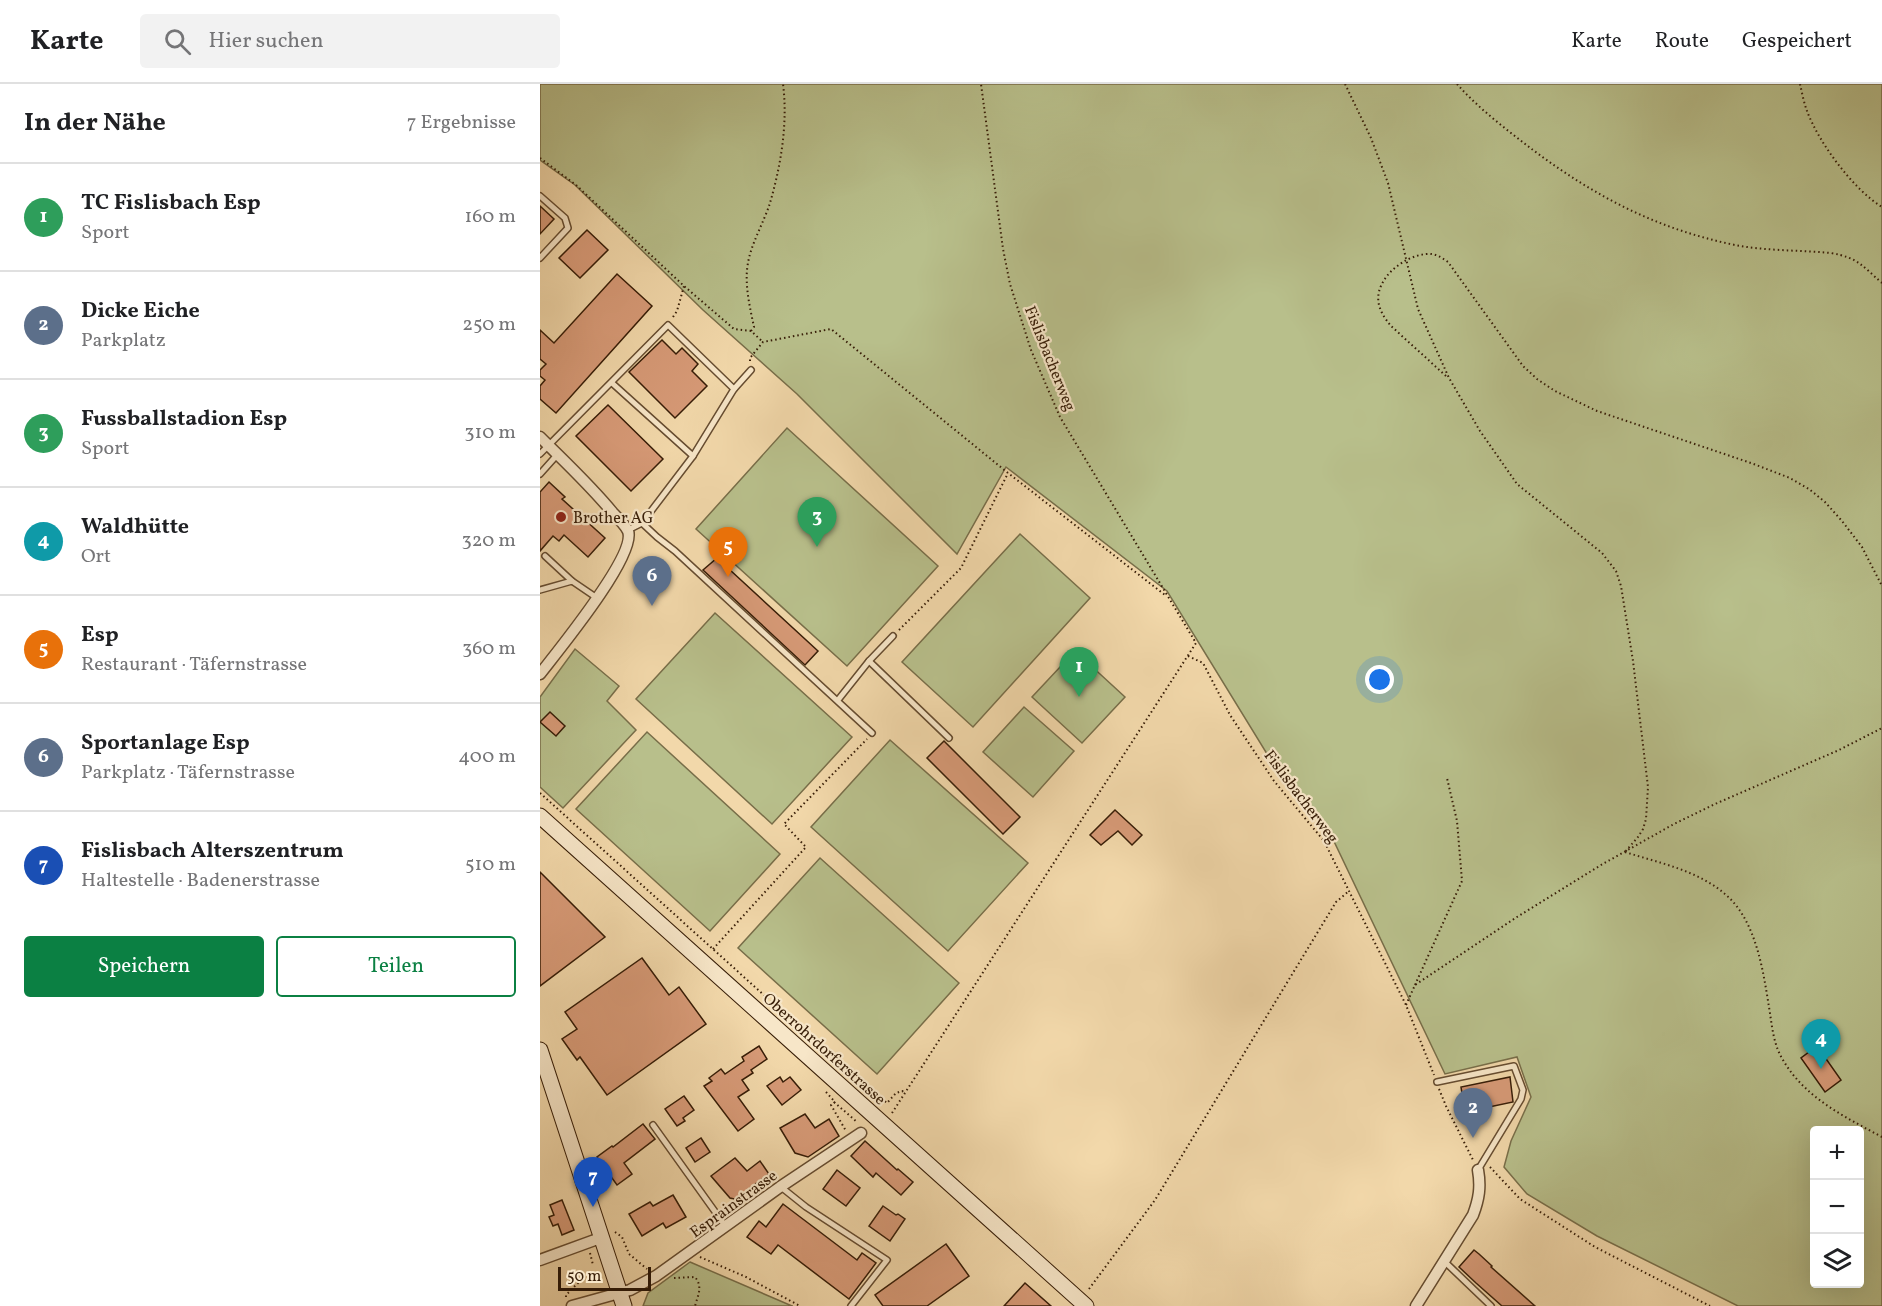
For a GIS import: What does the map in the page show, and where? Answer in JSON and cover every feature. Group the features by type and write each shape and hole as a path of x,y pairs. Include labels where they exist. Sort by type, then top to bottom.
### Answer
{"main road":[{"name":"Oberrohrdorferstrasse","path":"540,816 1083,1304"},
{"path":"540,1050 575,1154 609,1235 622,1299"}],"street":[{"path":"540,437 602,500 628,530 629,539 619,565 540,674"},
{"name":"Esprainstrasse","path":"572,1306 622,1299 630,1290 690,1253 780,1187 851,1139 860,1129"},
{"path":"1416,1306 1476,1207 1480,1184 1478,1170"},
{"path":"540,1260 609,1235"}],"lane":[{"path":"540,196 565,218 568,228 540,258"},
{"path":"540,454 668,325 734,389"},
{"path":"628,530 642,523 693,456 734,389 751,370"},
{"path":"612,383 693,456"},
{"path":"540,474 558,454"},
{"path":"642,523 675,550 872,733"},
{"path":"545,556 572,581 597,598"},
{"path":"540,590 572,581"},
{"path":"837,700 893,636"},
{"path":"869,661 949,738"},
{"path":"1437,1082 1514,1066 1523,1090 1521,1099 1478,1170"},
{"path":"653,1125 726,1227"},
{"path":"780,1187 806,1207 887,1260 851,1306"},
{"path":"1444,1261 1491,1306"}],"path":[{"path":"751,331 754,327 750,308 748,263 770,202 782,152 785,97 783,84"},
{"name":"Fislisbacherweg","path":"981,84 1003,249 1010,284 1031,350 1060,417 1196,644 1188,656 1203,663 1230,715 1274,781 1324,841 1415,1026"},
{"path":"1346,84 1371,138 1388,183 1418,309 1449,378 1480,431 1517,484 1602,553 1616,571 1622,586 1648,787 1647,812 1643,829 1625,852"},
{"path":"1457,84 1479,106 1562,172 1602,197 1643,218 1666,227 1736,245 1845,255 1865,266 1882,283"},
{"path":"1800,84 1807,111 1827,147 1857,188 1882,207"},
{"path":"540,158 576,185 684,286 734,329 751,331 764,342"},
{"path":"1449,378 1391,326 1379,307 1378,297 1381,285 1388,275 1406,260 1426,254 1439,256 1448,262 1522,366 1537,379 1555,391 1598,411 1771,470 1809,489 1825,502 1862,547 1882,586"},
{"path":"668,325 677,311 684,286"},
{"path":"751,370 750,358 764,342 831,329 1008,473 1166,596"},
{"path":"893,636 961,568 1008,473"},
{"path":"883,1125 906,1093 1188,656"},
{"path":"1415,985 1517,917 1674,824 1839,750 1882,728"},
{"path":"713,949 806,847 784,825 872,733"},
{"path":"1406,1005 1462,881 1457,821 1447,778"},
{"path":"540,794 887,1103 896,1093 902,1091 906,1093"},
{"path":"1625,852 1690,874 1727,895 1743,916 1754,940 1774,1038 1783,1060 1808,1091 1824,1105 1882,1137"},
{"path":"1083,1304 1155,1200 1336,902 1349,891"},
{"path":"790,1028 796,1024"},
{"path":"819,1054 826,1051"},
{"path":"824,1071 817,1078 834,1102 860,1129"},
{"path":"834,1102 831,1105 851,1139"},
{"path":"1459,1131 1470,1153"},
{"path":"1484,1160 1520,1199 1595,1246 1710,1306"},
{"path":"609,1235 622,1238 629,1254 656,1276"},
{"path":"590,1250 593,1265"},
{"path":"690,1253 746,1277 800,1306"},
{"path":"566,1306 566,1294 590,1271"},
{"path":"671,1279 695,1277 701,1287 695,1306"}],"green space":[{"path":"540,84 1882,84 1882,1306 1738,1306 1597,1236 1527,1194 1504,1167 1511,1141 1531,1097 1517,1057 1445,1074 1329,831 1280,775 1167,591 1006,467 957,554 797,394 703,310 575,185 540,160"},
{"path":"787,428 938,566 847,666 696,529"},
{"path":"1020,534 1090,598 973,727 902,662"},
{"path":"715,613 852,737 772,824 636,699"},
{"path":"575,649 619,686 607,701 636,730 563,808 540,787 540,697"},
{"path":"1075,651 1125,697 1082,743 1032,697"},
{"path":"1024,707 1074,751 1033,797 983,752"},
{"path":"647,732 780,854 710,931 576,809"},
{"path":"890,740 1028,863 948,951 811,827"},
{"path":"820,858 959,983 877,1074 738,948"},
{"path":"690,1262 792,1306 643,1306 648,1293"}],"building":[{"path":"540,206 554,219 540,234"},
{"path":"587,230 608,250 580,278 559,258"},
{"path":"617,274 652,306 556,413 540,399 540,386 545,380 540,376 540,370 546,364 540,359 540,330 554,343"},
{"path":"662,340 676,354 682,348 698,364 692,371 707,386 675,418 629,372"},
{"path":"608,405 663,459 631,491 576,436"},
{"name":"Brother AG","path":"549,482 565,497 562,499 605,538 588,557 564,535 559,541 553,536 540,551 540,492"},
{"path":"717,558 818,651 805,665 703,570"},
{"path":"550,712 565,726 556,736 540,722"},
{"path":"944,741 1020,817 1003,834 927,758"},
{"path":"1115,810 1142,835 1132,845 1118,831 1101,845 1090,835"},
{"path":"540,872 605,937 540,986"},
{"path":"642,958 669,995 679,987 706,1024 607,1095 580,1057 577,1060 562,1039 577,1029 565,1012"},
{"path":"759,1046 767,1059 751,1070 753,1073 742,1080 749,1090 738,1097 754,1119 738,1131 704,1086 712,1081 709,1078 721,1069 725,1074 744,1061 742,1057"},
{"path":"1817,1046 1841,1080 1825,1092 1801,1058"},
{"path":"780,1077 783,1082 790,1077 801,1090 782,1105 767,1086"},
{"path":"1510,1077 1513,1102 1465,1112 1461,1087"},
{"path":"684,1096 694,1110 683,1118 685,1121 677,1126 665,1109"},
{"path":"805,1114 815,1128 829,1119 839,1136 808,1157 795,1153 780,1128"},
{"path":"643,1124 655,1139 624,1163 632,1174 617,1185 597,1157"},
{"path":"701,1138 710,1152 695,1162 686,1148"},
{"path":"865,1141 913,1182 901,1195 876,1173 873,1177 851,1156"},
{"path":"735,1158 747,1171 760,1161 769,1174 750,1188 750,1196 743,1201 730,1198 711,1176"},
{"path":"837,1170 860,1188 846,1206 823,1189"},
{"path":"673,1195 686,1217 666,1228 663,1223 642,1236 629,1214 650,1202 653,1206"},
{"path":"562,1200 574,1230 562,1235 558,1224 553,1226 549,1217 554,1215 550,1205"},
{"path":"783,1204 857,1260 862,1253 876,1263 849,1299 778,1245 771,1254 747,1237 759,1221 766,1227"},
{"path":"883,1206 905,1219 890,1241 869,1226"},
{"path":"946,1244 969,1276 927,1306 883,1306 875,1295"},
{"path":"1474,1250 1535,1306 1502,1306 1476,1283 1459,1267"},
{"path":"1025,1283 1051,1306 1004,1306"}],"place":[{"name":"Brother AG","path":"561,517"},
{"name":"Fussballstadion Esp","path":"817,547"},
{"name":"Esp","path":"728,577"},
{"name":"Sportanlage Esp","path":"652,606"},
{"name":"TC Fislisbach Esp","path":"1079,697"},
{"name":"Waldhütte","path":"1821,1069"},
{"name":"Dicke Eiche","path":"1473,1138"},
{"name":"Fislisbach Alterszentrum","path":"593,1207"}]}
